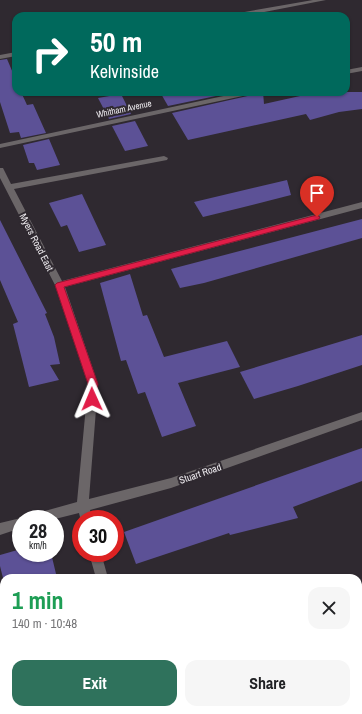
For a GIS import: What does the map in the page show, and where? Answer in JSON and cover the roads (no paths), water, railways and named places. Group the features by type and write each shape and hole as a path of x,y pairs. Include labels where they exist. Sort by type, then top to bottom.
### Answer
{"street":[{"path":"256,12 323,0"},
{"path":"0,57 12,55"},
{"path":"350,71 362,68"},
{"name":"Whitham Avenue","path":"0,146 233,96"},
{"path":"9,186 164,158"},
{"name":"Myers Road East","path":"0,170 60,285 93,384 83,505 84,510"},
{"path":"60,285 362,205"},
{"name":"Stuart Road","path":"64,510 171,483 362,416"},
{"path":"0,529 12,526"},
{"path":"98,562 101,574"}]}
